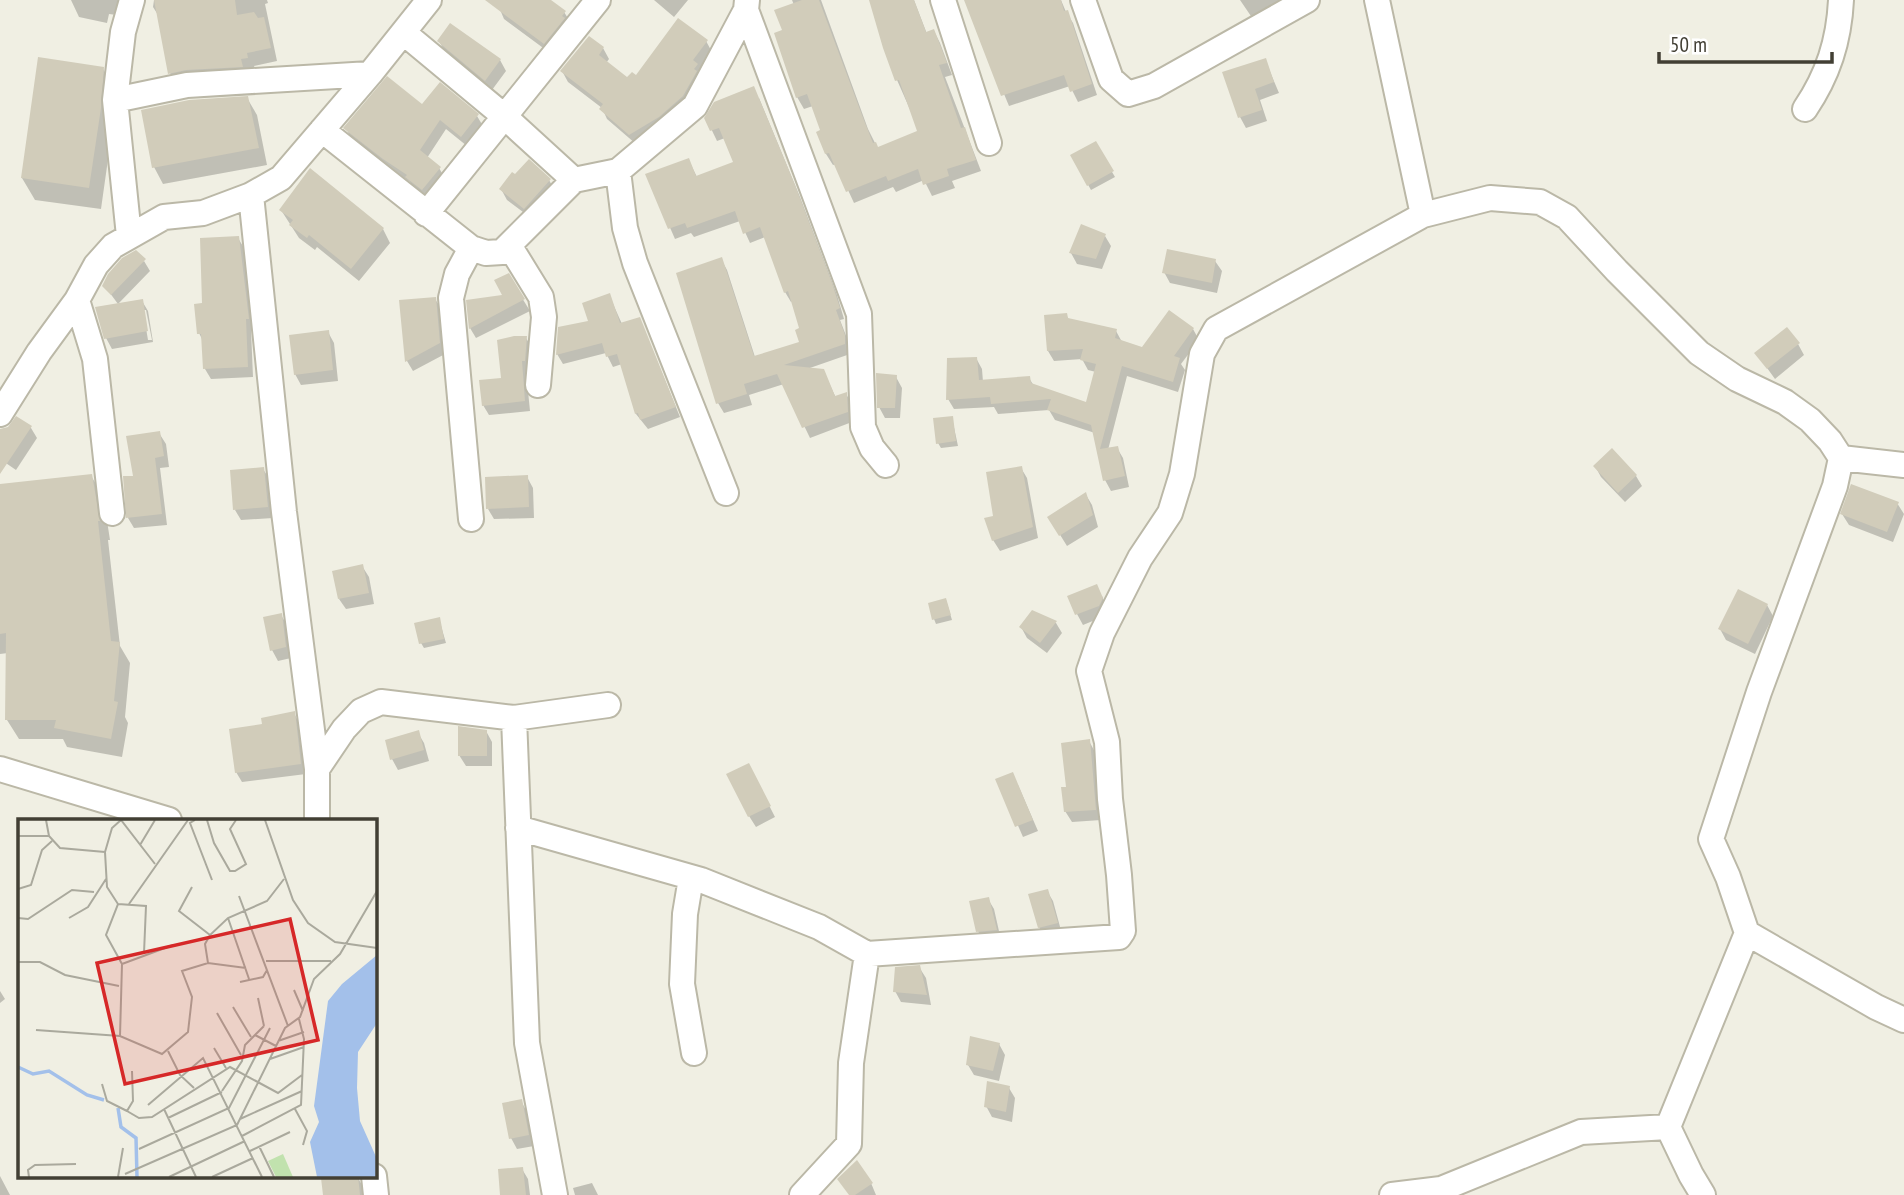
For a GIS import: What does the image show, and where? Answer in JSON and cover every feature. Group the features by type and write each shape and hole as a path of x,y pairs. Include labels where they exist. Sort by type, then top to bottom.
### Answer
{"street":[{"path":"129,236 115,100 123,32 132,0"},
{"path":"0,414 39,352 77,300 96,265 113,246 164,218 203,213 251,195 281,177 370,74 429,0"},
{"path":"426,214 598,0"},
{"path":"943,0 989,143"},
{"path":"1083,0 1111,79 1128,94 1154,86 1307,0"},
{"path":"1377,0 1423,215"},
{"path":"1805,109 1820,88 1835,49 1841,0"},
{"path":"321,130 471,248 495,254 502,252 573,180 618,172 695,106 747,5"},
{"path":"747,5 859,314 863,427 872,448 886,465"},
{"path":"404,33 504,116 573,180"},
{"path":"115,100 187,85 370,74"},
{"path":"618,172 625,228 635,263 726,492"},
{"path":"251,195 284,512 317,769 317,819"},
{"path":"518,828 691,878 819,927 867,954 1119,937 1123,931 1107,741 1089,671 1102,634 1140,558 1170,513 1182,474 1202,354 1216,329 1423,215 1490,198 1540,202 1567,217 1699,354 1737,379 1784,402 1810,420 1830,441 1841,458 1835,486 1764,680 1711,839 1728,877 1747,933 1668,1128 1703,1195"},
{"path":"509,244 541,297 544,317 538,385"},
{"path":"471,248 457,274 450,299 471,519"},
{"path":"77,300 94,359 112,513"},
{"path":"1841,458 1904,466"},
{"path":"317,769 344,729 361,711 381,702 514,718 608,705"},
{"path":"514,718 527,1043 555,1195"},
{"path":"0,769 162,819"},
{"path":"691,878 685,914 682,984 694,1053"},
{"path":"1747,933 1876,1007 1904,1020"},
{"path":"802,1195 849,1144 851,1063 867,954"},
{"path":"1392,1195 1439,1192 1581,1132 1668,1128"}],"building":[{"path":"154,0 235,0 237,15 254,12 258,18 264,17 271,48 247,53 248,58 241,59 243,67 186,70 168,74"},
{"path":"485,0 551,0 566,11 562,16 565,18 544,44"},
{"path":"802,0 819,0 873,143 876,142 878,147 917,131 899,80 895,81 869,0 914,0 926,32 934,29 947,63 939,65 961,128 965,127 976,160 947,169 949,176 923,185 918,169 888,181 886,176 846,192 829,153 825,154 816,132 820,130 807,94 796,98 774,33 782,30 774,10"},
{"path":"964,0 1061,0 1064,11 1068,10 1092,84 1070,92 1064,75 1001,96"},
{"path":"678,18 708,40 693,60 698,64 694,69 697,71 683,96 659,117 629,135 599,109 603,104 560,71 589,36 604,47 599,55 627,77 632,72 636,75"},
{"path":"450,23 501,59 485,81 437,41"},
{"path":"38,57 104,67 89,188 21,178"},
{"path":"1266,58 1274,82 1255,89 1262,110 1238,118 1222,72"},
{"path":"387,76 422,104 440,82 479,114 461,137 440,120 420,150 441,167 422,190 405,177 407,175 343,128"},
{"path":"754,86 832,283 840,308 836,310 845,335 845,344 784,365 824,369 835,396 847,392 848,412 802,428 777,374 744,384 747,394 716,404 676,273 722,257 754,356 799,342 795,330 799,328 788,291 784,293 760,227 743,234 735,211 687,228 685,223 668,229 645,174 689,158 696,176 733,162 719,128 710,131 704,118 714,102"},
{"path":"248,96 259,148 152,168 141,110 189,100"},
{"path":"1096,141 1114,171 1087,186 1070,155"},
{"path":"529,159 551,179 524,209 499,189 512,172 515,174"},
{"path":"310,168 384,228 351,269 309,235 307,238 289,225 293,220 279,210"},
{"path":"1081,224 1106,234 1096,259 1069,253"},
{"path":"239,236 249,319 246,319 248,367 203,369 201,334 197,334 194,304 202,303 200,238"},
{"path":"1167,249 1216,259 1212,283 1162,273"},
{"path":"136,250 146,259 111,295 102,286 108,274 122,258"},
{"path":"509,273 525,299 469,329 466,300 502,295 494,280"},
{"path":"610,293 620,323 640,317 676,407 640,420 638,413 635,414 617,354 606,357 602,343 556,355 558,327 588,321 582,303"},
{"path":"436,297 440,343 405,362 399,300"},
{"path":"143,299 148,331 104,339 95,307"},
{"path":"1169,310 1194,328 1174,356 1180,358 1173,382 1122,366 1100,449 1118,446 1125,476 1103,481 1091,425 1047,410 1051,399 991,404 990,397 946,400 947,358 977,357 979,380 1030,376 1031,383 1086,402 1096,364 1080,360 1083,349 1047,351 1044,315 1067,313 1068,318 1117,329 1115,338 1142,347"},
{"path":"1787,327 1800,343 1767,369 1754,353"},
{"path":"329,330 333,370 294,375 289,335"},
{"path":"527,336 525,361 522,361 525,401 482,406 479,380 501,378 497,340"},
{"path":"876,373 897,375 895,408 877,408"},
{"path":"16,416 32,426 0,474 0,429 8,427"},
{"path":"953,416 956,441 936,444 933,418"},
{"path":"160,431 164,456 155,458 162,514 126,518 123,476 133,476 126,436"},
{"path":"1612,448 1637,475 1618,493 1593,466"},
{"path":"1022,466 1033,527 992,541 984,518 993,516 986,472"},
{"path":"264,467 268,507 233,510 230,470"},
{"path":"92,474 100,521 111,641 120,642 114,701 118,702 111,739 54,728 56,720 5,720 6,633 0,634 0,484"},
{"path":"528,475 529,507 486,509 485,477"},
{"path":"1851,484 1899,502 1887,532 1840,514"},
{"path":"1086,492 1093,515 1059,536 1047,517"},
{"path":"363,564 369,593 338,599 332,571"},
{"path":"1097,584 1103,598 1099,606 1075,615 1067,596"},
{"path":"1738,589 1768,604 1748,644 1718,629"},
{"path":"946,598 951,615 932,620 928,603"},
{"path":"1032,610 1057,621 1040,643 1019,627"},
{"path":"282,613 286,647 270,651 263,617"},
{"path":"440,617 444,639 419,644 414,623"},
{"path":"295,711 301,764 235,773 229,729 262,724 261,718"},
{"path":"458,726 487,730 487,756 458,756"},
{"path":"419,730 424,750 390,760 385,740"},
{"path":"1090,739 1096,810 1064,812 1061,787 1066,787 1061,743"},
{"path":"749,763 771,806 748,817 726,774"},
{"path":"1013,772 1033,820 1015,827 995,779"},
{"path":"1048,889 1058,923 1038,928 1028,894"},
{"path":"989,897 997,930 976,932 969,901"},
{"path":"920,965 927,995 893,992 895,967"},
{"path":"970,1036 1000,1043 993,1071 966,1065"},
{"path":"987,1081 1010,1086 1006,1112 984,1107"},
{"path":"522,1099 529,1135 509,1139 502,1103"},
{"path":"857,1160 873,1183 855,1195 849,1195 837,1179"},
{"path":"523,1167 526,1195 500,1195 498,1169"},
{"path":"321,1178 358,1178 360,1195 323,1195"}]}
